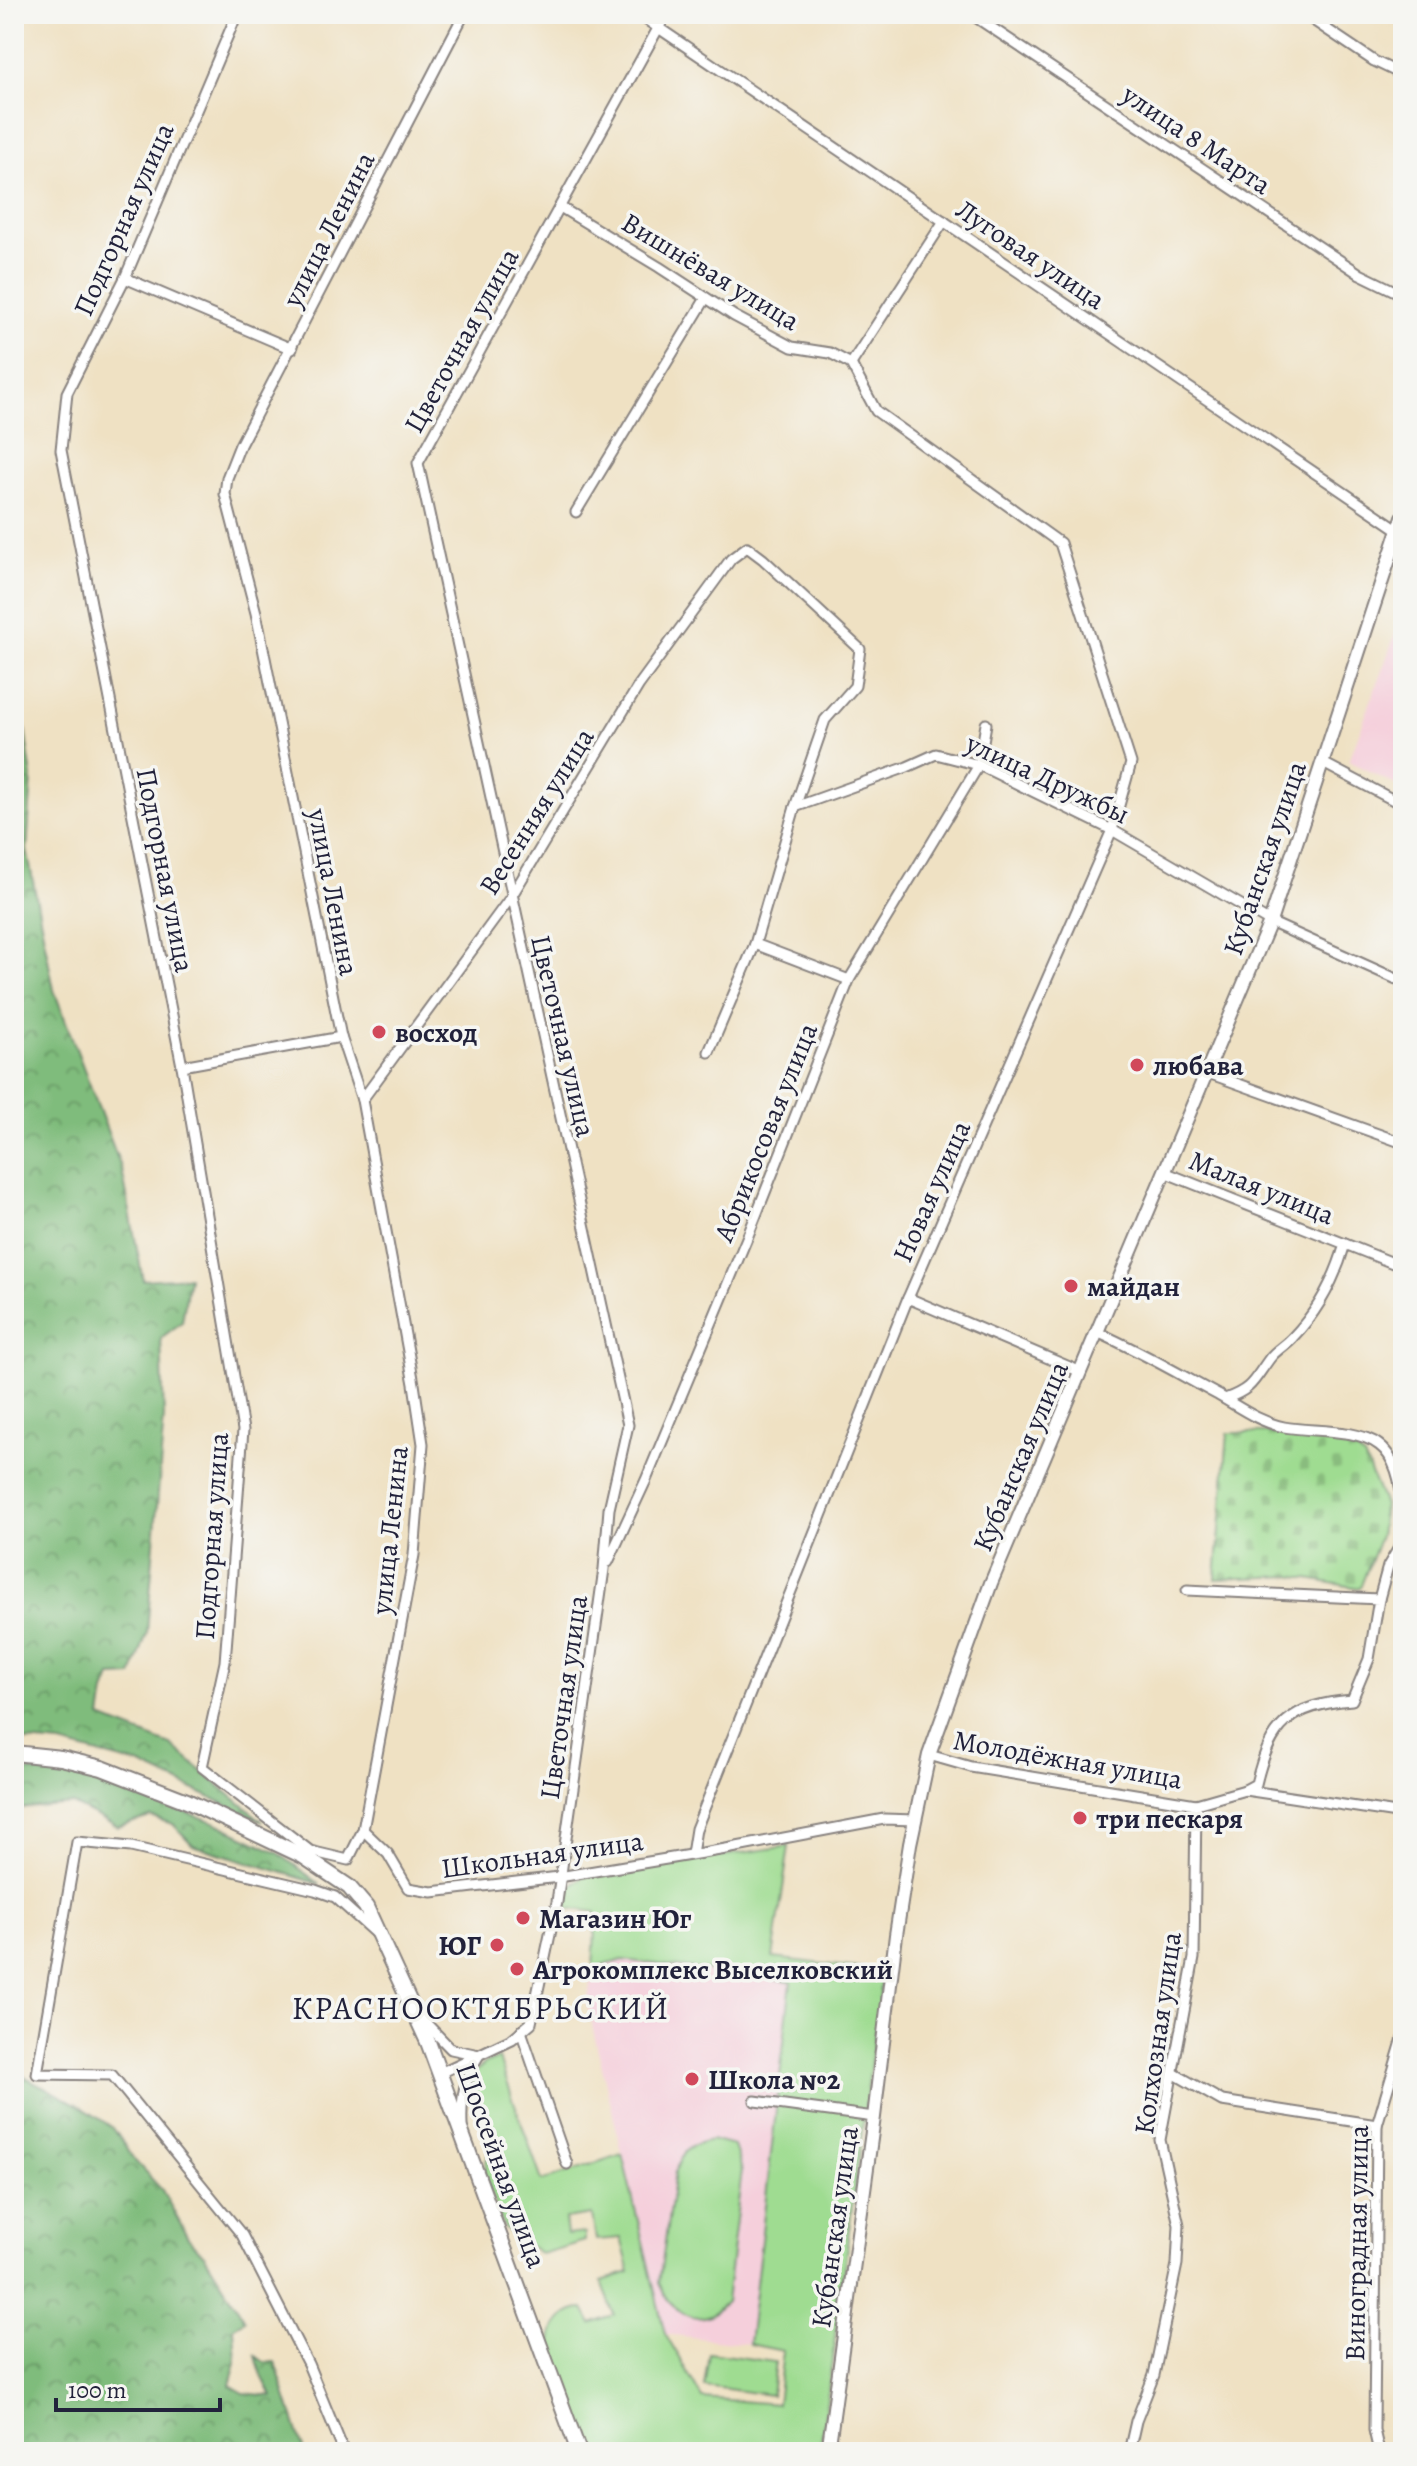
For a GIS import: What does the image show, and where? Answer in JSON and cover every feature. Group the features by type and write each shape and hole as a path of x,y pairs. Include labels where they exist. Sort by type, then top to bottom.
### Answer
{"main road":[{"name":"Кубанская улица","path":"828,2452 896,1935 929,1755 991,1583 1270,922 1403,517"},
{"name":"Шоссейная улица","path":"14,1753 61,1758 102,1768 187,1801 303,1856 349,1887 366,1907 413,2005 440,2073 579,2452"}],"street":[{"name":"Подгорная улица","path":"237,14 125,278 67,393 61,450 182,1066 243,1430 225,1662 202,1767 310,1851 348,1860 363,1830"},
{"name":"улица Ленина","path":"363,1830 414,1555 423,1444 362,1100 341,1037 256,613 225,494 227,478 240,445 464,14"},
{"name":"Луговая улица","path":"638,14 1399,530"},
{"name":"Цветочная улица","path":"521,2031 531,2023 557,1902 604,1569 609,1509 628,1425 418,463 666,14"},
{"name":"улица 8 Марта","path":"971,14 1360,274 1403,295"},
{"path":"1304,14 1374,61 1403,75"},
{"name":"Вишнёвая улица","path":"560,207 706,298 792,347 830,353 851,364"},
{"path":"851,364 944,221"},
{"path":"125,278 292,349"},
{"path":"576,512 706,298"},
{"name":"Новая улица","path":"692,1854 696,1829 908,1298 1112,830 1131,763 1060,543 876,411 851,364"},
{"name":"Весенняя улица","path":"362,1100 511,897 639,685 731,559 747,547 860,649 855,686 825,720 795,807"},
{"name":"Абрикосовая улица","path":"604,1569 658,1451 849,980 979,765 986,724"},
{"name":"улица Дружбы","path":"795,807 936,754 979,765 1112,830 1270,922 1403,982"},
{"path":"1323,763 1403,805"},
{"path":"709,1052 755,944 795,807"},
{"path":"755,944 849,980"},
{"path":"182,1066 341,1037"},
{"path":"1208,1073 1403,1143"},
{"name":"Малая улица","path":"1164,1172 1403,1267"},
{"name":"Малая улица","path":"1225,1399 1244,1393 1251,1386 1271,1357 1293,1338 1317,1307 1335,1277 1345,1244"},
{"path":"908,1298 1081,1372"},
{"path":"1099,1333 1139,1351 1258,1419 1283,1426 1360,1436 1381,1445 1394,1467 1402,1491 1403,1512"},
{"path":"1245,1790 1256,1784 1262,1758 1273,1737 1290,1718 1321,1703 1352,1700 1369,1659 1388,1566 1403,1541"},
{"path":"1187,1590 1379,1599"},
{"name":"Молодёжная улица","path":"929,1755 971,1767 1196,1804 1245,1790 1403,1814"},
{"name":"Колхозная улица","path":"1129,2452 1136,2421 1154,2375 1177,2264 1179,2225 1160,2140 1194,1958 1196,1804"},
{"name":"Школьная улица","path":"363,1830 388,1854 408,1888 432,1892 559,1877 884,1819 915,1820"},
{"path":"344,2452 308,2364 242,2235 112,2075 37,2074 77,1842 131,1847 315,1890 335,1897 381,1938"},
{"path":"413,2005 429,2028 451,2049 479,2055"},
{"path":"440,2073 512,2039 521,2031 567,2164"},
{"name":"Виноградная улица","path":"1379,2452 1374,2430 1377,2125 1403,2038"},
{"path":"463,2133 462,2093 471,2067 479,2055"},
{"path":"1173,2073 1222,2101 1377,2125"},
{"path":"755,2101 874,2117"}],"shaded area":[{"path":"1403,613 1403,789 1349,761"},
{"name":"Школа №2","path":"623,1960 792,1981 749,2344 665,2334 587,2004 593,1968"}],"green space":[{"path":"14,655 32,777 27,850 54,990 122,1170 143,1280 189,1277 182,1322 161,1338 164,1417 147,1633 132,1676 111,1677 101,1718 171,1745 263,1822 141,1765 61,1744 14,1740"},
{"path":"1228,1433 1293,1433 1348,1443 1364,1457 1384,1505 1380,1536 1360,1588 1291,1576 1216,1579"},
{"path":"14,1770 65,1774 97,1781 214,1822 277,1852 320,1884 193,1845 173,1824 150,1817 118,1827 72,1804 14,1809"},
{"path":"789,1846 773,1958 883,1971 820,2452 590,2452 560,2379 551,2340 558,2323 572,2311 584,2309 592,2324 614,2315 602,2281 630,2272 621,2238 596,2240 592,2215 565,2219 567,2235 585,2233 585,2241 541,2254 504,2228 484,2174 490,2142 481,2109 470,2090 476,2071 487,2062 499,2059 542,2181 622,2154 665,2334 702,2398 777,2404 783,2351 749,2344 791,1981 623,1960 593,1968 596,1912 565,1908 572,1886 584,1876"},
{"path":"14,2071 82,2107 113,2128 135,2161 162,2190 188,2238 205,2256 245,2320 234,2327 236,2363 230,2385 244,2393 272,2396 256,2356 264,2362 275,2362 304,2452 14,2452"},
{"path":"711,2140 734,2146 742,2170 726,2302 702,2318 686,2315 679,2310 667,2298 659,2283 675,2172 688,2150"},
{"path":"709,2353 775,2362 771,2395 704,2386"}],"place":[{"name":"восход","path":"379,1032"},
{"name":"любава","path":"1137,1065"},
{"name":"майдан","path":"1071,1286"},
{"name":"три пескаря","path":"1080,1818"},
{"name":"Магазин Юг","path":"523,1918"},
{"name":"ЮГ","path":"497,1945"},
{"name":"Агрокомплекс Выселковский","path":"517,1969"},
{"name":"Школа №2","path":"692,2079"}],"district":[{"name":"КРАСНООКТЯБРЬСКИЙ","path":"481,2008"}]}
